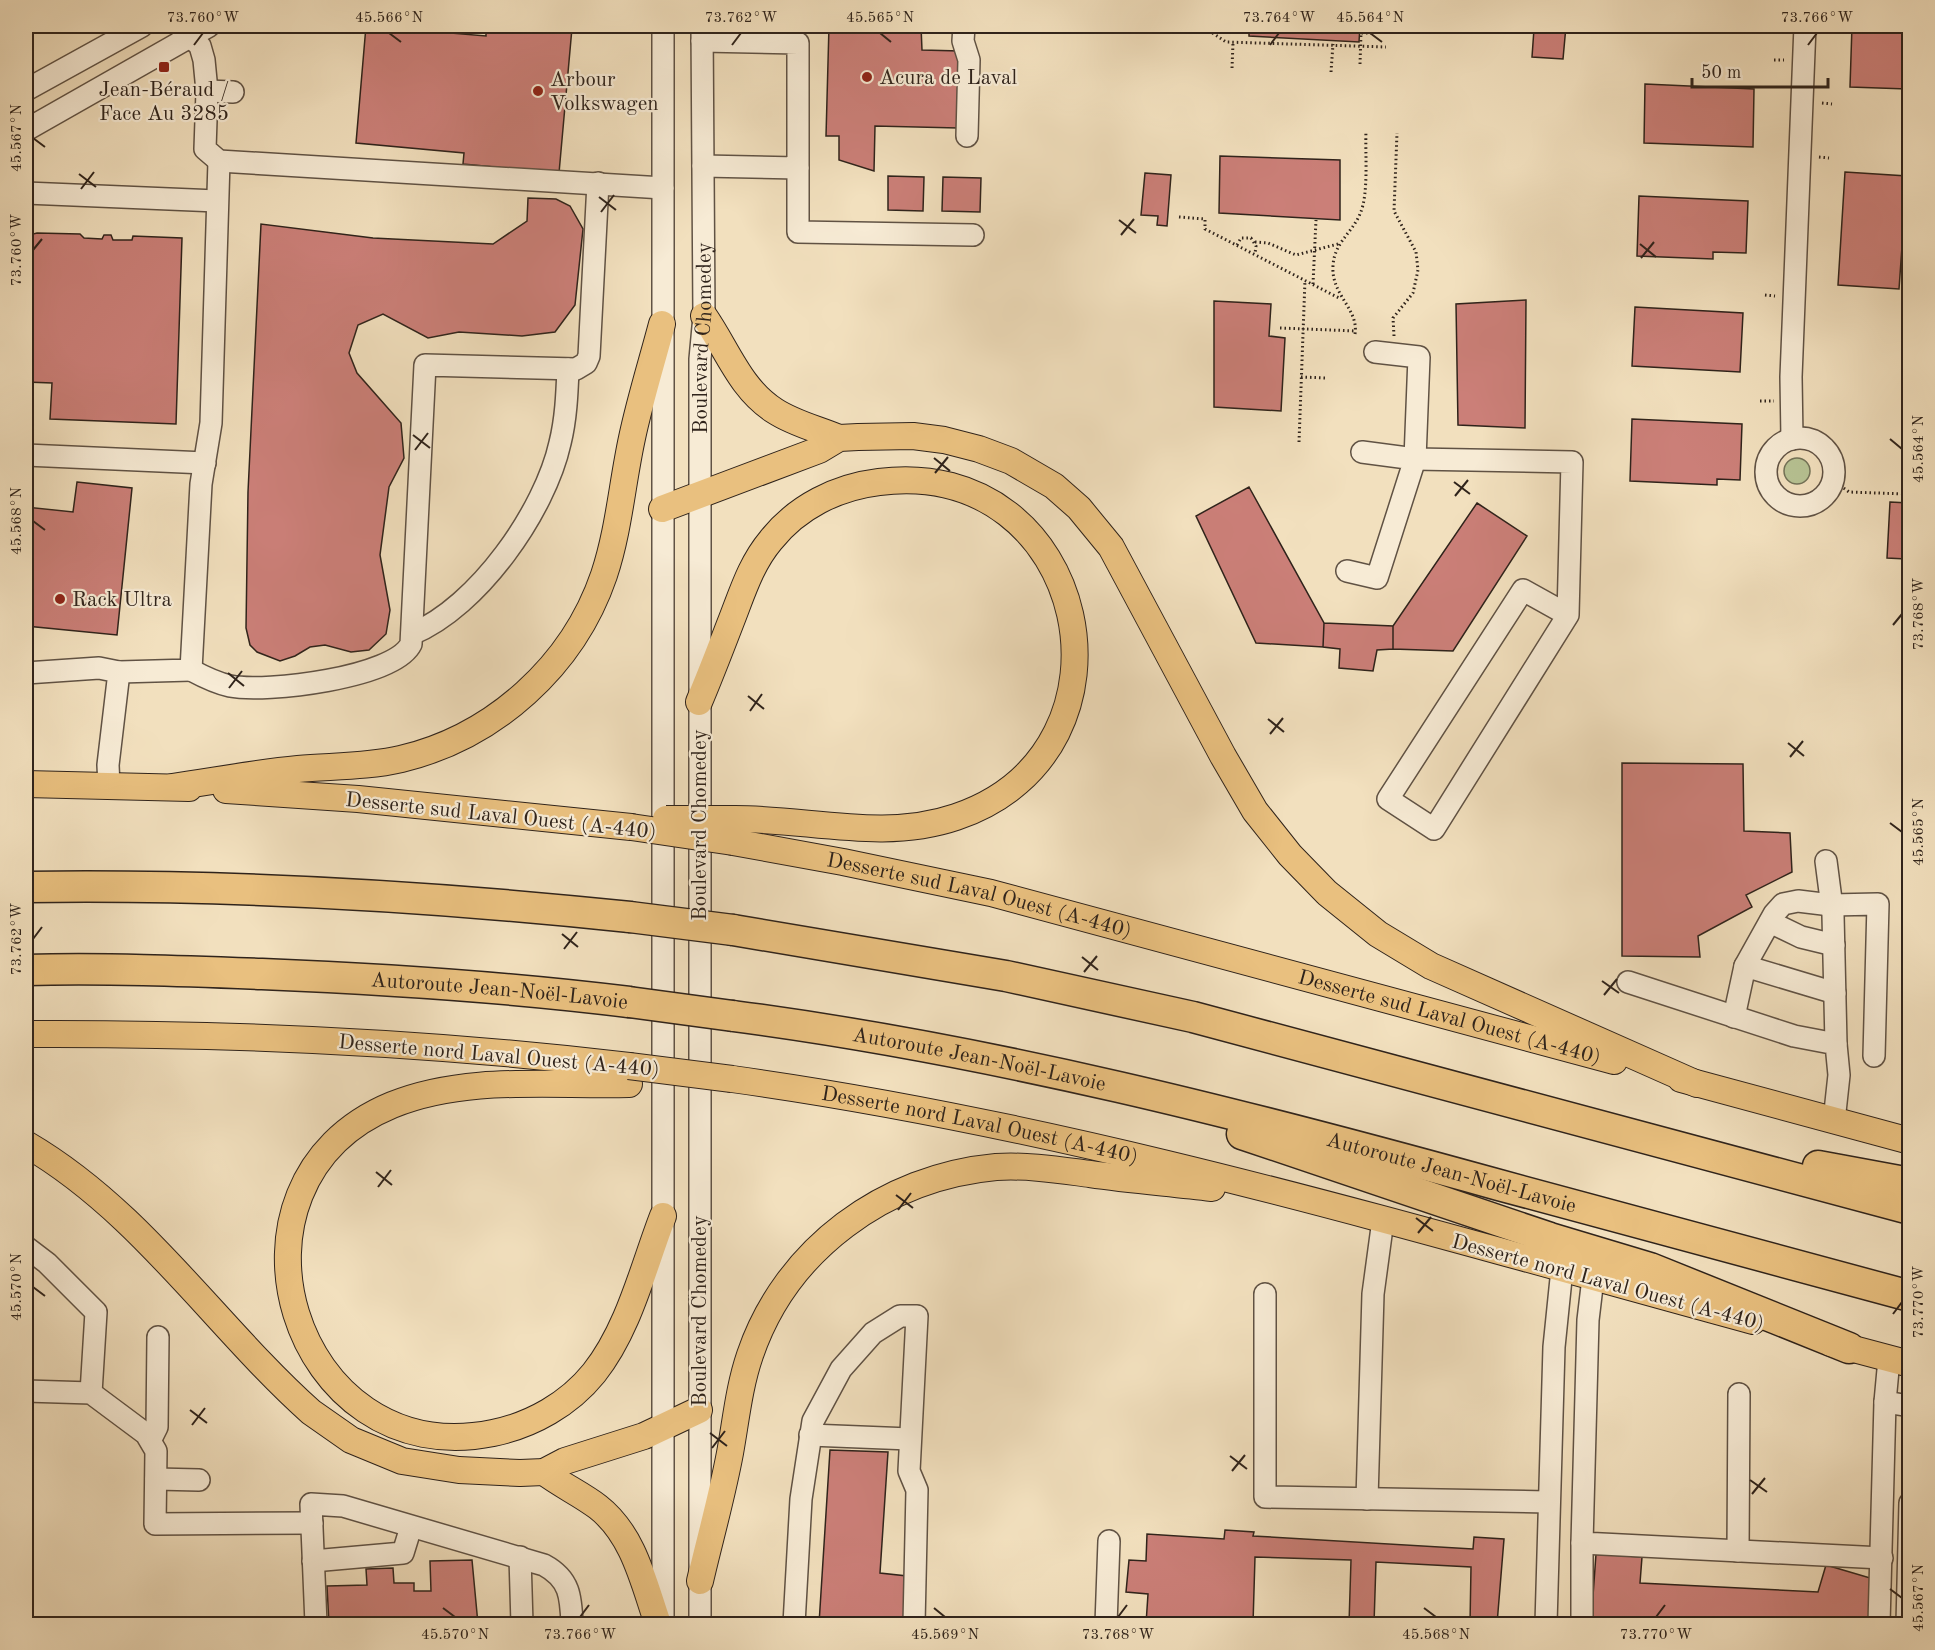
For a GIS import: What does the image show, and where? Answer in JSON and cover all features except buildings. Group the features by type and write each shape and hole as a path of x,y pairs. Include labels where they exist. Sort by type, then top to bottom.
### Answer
{"highway":[{"path":"26,887 303,891 458,900 734,930 1006,976 1173,1012 1618,1129 1910,1209"},
{"name":"Autoroute Jean-Noël-Lavoie","path":"26,970 150,970 478,987 629,1002 877,1037 1057,1071 1297,1130 1910,1296"},
{"path":"1057,1071 1550,1238 1650,1268 1849,1348"},
{"path":"1618,1129 1910,1183"}],"main road":[{"path":"704,316 742,380 757,397 787,418 839,438 913,436 962,444 1011,461 1054,486 1090,519 1111,547 1255,811 1290,855 1327,893 1378,934 1431,966 1697,1084"},
{"path":"172,787 298,769 368,765 417,755 474,730 533,687 574,637 599,588 615,536 632,439 662,324"},
{"path":"662,509 819,450 839,438"},
{"path":"699,702 746,579 766,546 783,527 808,507 853,487 900,480 932,482 983,499 1012,518 1036,541 1054,568 1066,597 1075,646 1073,677 1065,709 1052,738 1035,763 999,795 958,816 903,827 732,831"},
{"name":"Desserte sud Laval Ouest (A-440)","path":"26,784 172,787 346,798 577,820 732,831 854,864 991,893 1910,1141"},
{"name":"Desserte nord Laval Ouest (A-440)","path":"26,1034 320,1039 471,1049 629,1075 732,1079 852,1098 1000,1125 1146,1157 1899,1361"},
{"path":"629,1075 471,1086 421,1095 390,1106 366,1119 329,1151 311,1174 297,1203 288,1248 288,1280 293,1310 307,1343 324,1370 346,1394 375,1415 406,1429 438,1436 468,1437 501,1431 527,1423 553,1409 593,1374 614,1342 663,1216"},
{"path":"26,1144 70,1173 122,1216 296,1398 335,1431 383,1455 421,1465 469,1471 544,1472 566,1461 636,1439 699,1410"},
{"path":"700,1581 730,1454 743,1380 761,1328 785,1286 809,1257 837,1230 871,1207 919,1184 958,1173 997,1167 1064,1170 1302,1198"},
{"path":"544,1472 598,1507 620,1530 632,1551 661,1624"}],"street":[{"path":"26,90 142,26"},
{"name":"Boulevard Chomedey","path":"661,1624 664,1427 663,26"},
{"path":"964,26 963,41 969,60 967,136"},
{"path":"1792,439 1792,367 1805,26"},
{"path":"26,130 194,29 200,46 207,91 205,149 219,161 663,188"},
{"path":"702,34 798,34 798,232 973,235"},
{"name":"Boulevard Chomedey","path":"700,1624 700,359 704,316 702,34"},
{"path":"207,91 233,92"},
{"path":"191,670 204,463 211,423 219,161"},
{"path":"703,166 798,168"},
{"path":"26,673 99,668 119,672 191,670 230,686 307,684 342,678 393,660 408,650 412,634 425,365 568,369 581,367 589,356 598,183"},
{"path":"26,193 217,201"},
{"path":"1347,571 1377,578 1415,459 1419,357 1375,352"},
{"path":"412,634 432,622 475,588 518,537 550,475 560,443 568,369"},
{"path":"1792,439 1808,439 1822,446 1833,464 1833,480 1825,494 1808,504 1790,504 1776,495 1766,475 1768,459 1778,446 1792,439"},
{"path":"1362,452 1415,459 1572,462 1568,615 1434,829 1388,799 1523,590 1568,615"},
{"path":"26,455 204,463"},
{"path":"109,786 108,765 119,672"},
{"path":"1826,861 1834,945 1836,1044 1839,1075 1834,1121"},
{"path":"1734,1017 1745,966 1783,904 1790,901 1831,905 1878,904 1874,1056"},
{"path":"1770,922 1801,937 1834,945"},
{"path":"1745,966 1835,993"},
{"path":"1628,981 1794,1036 1836,1044"},
{"path":"1367,1499 1372,1294 1383,1220"},
{"path":"26,1247 47,1263 96,1312 91,1393"},
{"path":"1546,1624 1548,1502 1556,1317 1562,1269"},
{"path":"1582,1624 1588,1320 1593,1278"},
{"path":"1265,1294 1265,1497 1548,1502"},
{"path":"794,1624 797,1535 810,1435 830,1385 853,1354 889,1321 908,1315 916,1316 909,1471 917,1490 914,1624"},
{"path":"152,1439 157,1427 158,1337"},
{"path":"1879,1624 1885,1402 1899,1361"},
{"path":"26,1391 91,1393 152,1439 156,1451 155,1524 312,1522"},
{"path":"1738,1551 1739,1394"},
{"path":"1885,1402 1910,1406"},
{"path":"810,1435 910,1439"},
{"path":"156,1479 199,1480"},
{"path":"316,1624 311,1504 335,1504 544,1565 563,1580 570,1593 572,1624"},
{"path":"1907,1624 1909,1505"},
{"path":"313,1561 403,1553 411,1527"},
{"path":"1106,1624 1109,1541"},
{"path":"1582,1543 1882,1558"},
{"path":"520,1557 522,1624"}],"path":[{"path":"1360,64 1361,33 1371,33 1371,26"},
{"path":"1400,26 1400,31"},
{"path":"1186,28 1205,28 1226,42 1386,47"},
{"path":"1232,68 1233,42"},
{"path":"1331,72 1333,45"},
{"path":"1280,328 1355,332 1354,316 1335,286 1333,268 1339,244 1358,218 1363,206 1366,131"},
{"path":"1395,337 1392,332 1393,318 1413,292 1418,270 1416,252 1394,211 1397,133"},
{"path":"1179,218 1205,219 1205,229 1341,298"},
{"path":"1313,284 1316,220"},
{"path":"1237,245 1244,237 1255,242 1268,243 1296,255 1339,244"},
{"path":"1255,242 1255,254"},
{"path":"1299,442 1305,280"},
{"path":"1301,377 1326,378"},
{"path":"1833,480 1849,492 1905,494"}],"green space":[{"path":"1797,458 1806,462 1810,471 1806,480 1797,484 1788,480 1784,471 1788,462"}],"place":[{"name":"Jean-Béraud / Face Au 3285","path":"164,67"},
{"name":"Acura de Laval","path":"867,77"},
{"name":"Arbour Volkswagen","path":"538,91"},
{"name":"Rack Ultra","path":"60,599"}]}
